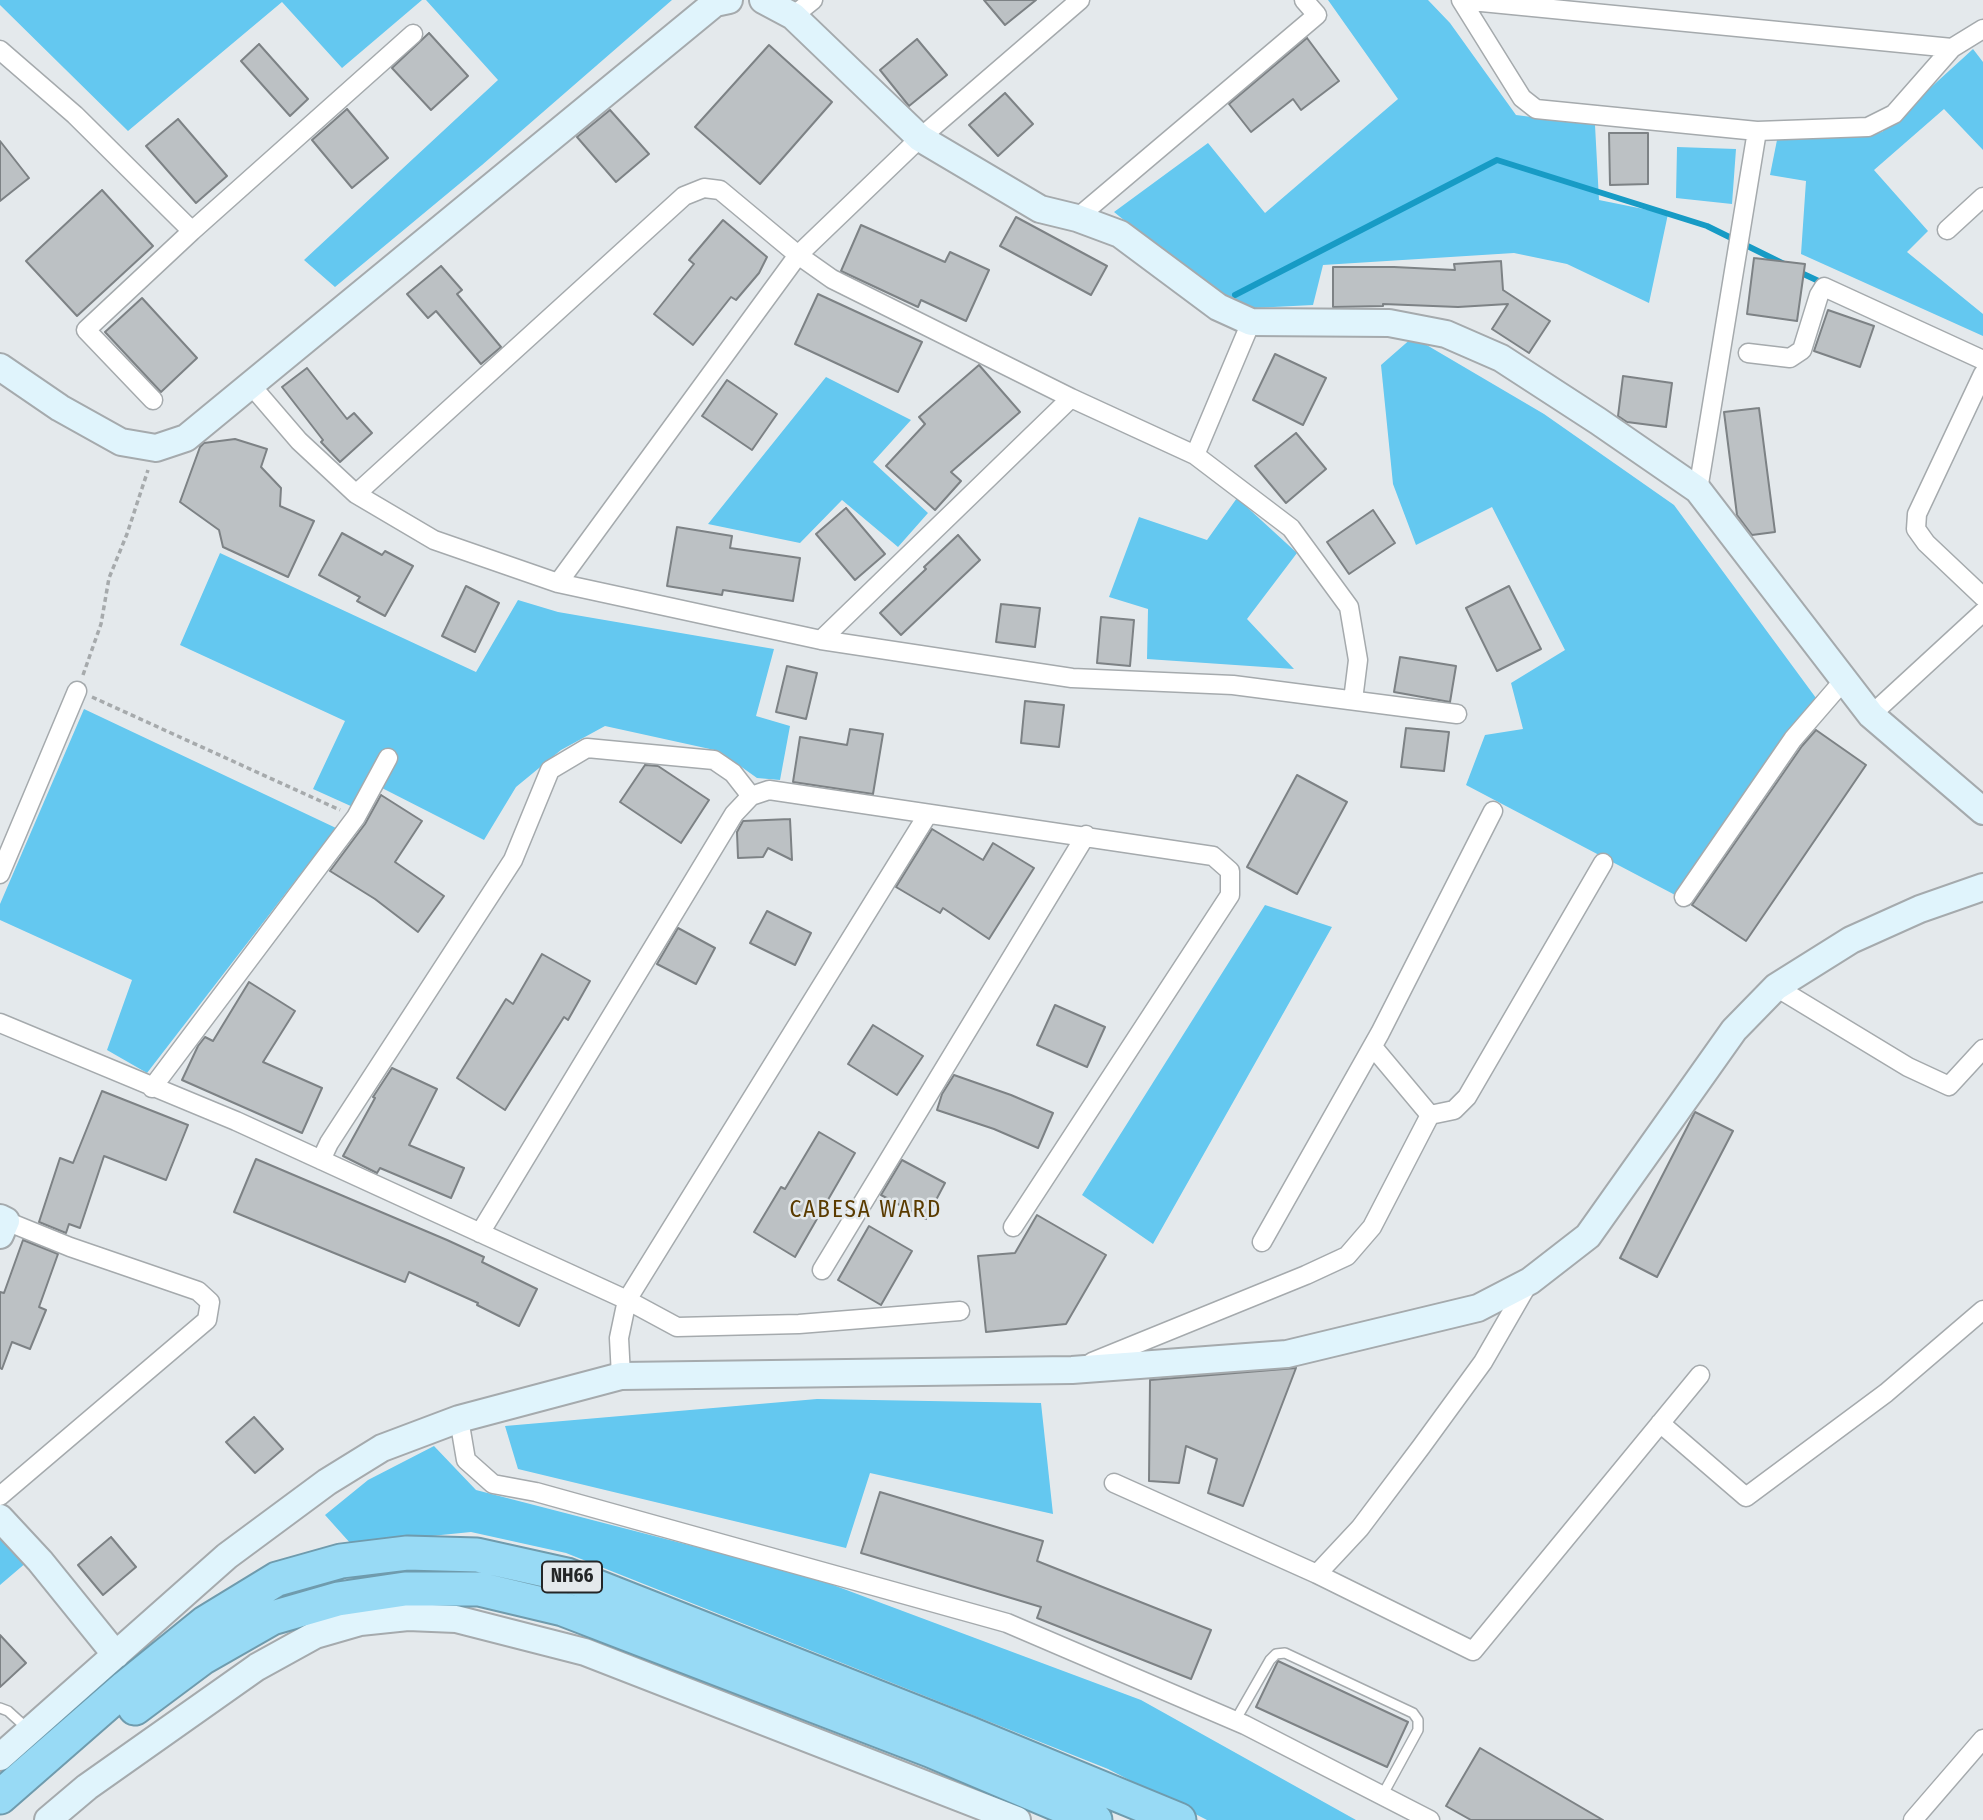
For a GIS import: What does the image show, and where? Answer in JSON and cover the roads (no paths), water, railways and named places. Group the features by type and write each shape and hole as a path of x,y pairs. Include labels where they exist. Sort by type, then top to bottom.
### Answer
{"highway":[{"name":"NH66","path":"0,1797 126,1687 205,1623 276,1579 341,1561 407,1553 477,1555 567,1575 968,1733 1180,1820"},
{"name":"NH66","path":"7,1820 140,1704 202,1658 272,1618 338,1599 405,1588 479,1590 563,1609 930,1751 1095,1820"}],"street":[{"path":"0,367 60,408 121,442 156,448 186,438 715,3 729,0"},
{"path":"763,0 803,8 920,138 1040,208 1120,234 1218,307 1251,322 1389,323 1446,334 1501,358 1698,490 1871,715 1983,811"},
{"path":"558,583 798,255 920,138 1080,0"},
{"path":"1077,218 1317,15 1304,0"},
{"path":"1461,0 1952,48"},
{"path":"1461,0 1522,98 1536,109 1757,131 1868,127 1895,114 1952,48 1983,29"},
{"path":"153,400 86,330 192,231 414,34"},
{"path":"0,50 75,115 192,231"},
{"path":"1698,490 1757,131"},
{"path":"356,494 684,196 704,188 720,190 798,255 832,279 1071,398 1195,455 1291,528 1349,607 1358,660 1353,700"},
{"path":"1947,230 1983,197"},
{"path":"1748,354 1790,358 1802,350 1824,287 1983,360"},
{"path":"1195,455 1251,322"},
{"path":"1983,374 1917,514 1916,528 1926,543 1983,597"},
{"path":"250,384 299,441 356,494 434,540 558,583 821,640 1072,678 1233,685 1457,713"},
{"path":"821,640 1071,398"},
{"path":"1871,715 1983,612"},
{"path":"1684,897 1793,739 1844,680"},
{"path":"0,874 77,691"},
{"path":"321,1160 329,1143 513,860 551,770 587,748 714,760 733,773 751,796"},
{"path":"152,1088 356,817 388,758"},
{"path":"480,1233 734,814 751,796 769,790 1213,856 1230,871 1230,895 1013,1227"},
{"path":"1262,1242 1373,1047 1493,811"},
{"path":"621,1376 619,1338 627,1300 928,814"},
{"path":"822,1270 1086,835"},
{"path":"1430,1115 1454,1110 1467,1097 1603,863"},
{"path":"0,1757 228,1556 327,1482 382,1448 459,1419 621,1376 1072,1370 1287,1354 1478,1308 1530,1281 1588,1236 1734,1030 1776,987 1851,940 1920,909 1983,887"},
{"path":"1776,987 1908,1067 1949,1086 1983,1049"},
{"path":"0,1023 236,1121 627,1300 677,1326 799,1324 960,1311"},
{"path":"1373,1047 1430,1115"},
{"path":"1072,1370 1348,1256 1372,1227 1430,1115"},
{"path":"0,1496 207,1320 210,1302 198,1291 2,1225"},
{"path":"1317,1574 1360,1528 1483,1362 1530,1281"},
{"path":"1660,1423 1746,1497 1886,1393 1983,1310"},
{"path":"1114,1483 1317,1574 1473,1651 1700,1375"},
{"path":"459,1419 466,1460 493,1484 536,1492 1007,1623 1235,1721 1430,1820"},
{"path":"0,1518 40,1561 116,1655"},
{"path":"48,1820 87,1787 257,1667 315,1635 360,1622 408,1617 456,1619 585,1652 1017,1820"},
{"path":"1913,1820 1983,1739"}],"lane":[{"path":"1235,1721 1270,1660 1276,1654 1285,1653 1413,1713 1418,1720 1418,1730 1382,1796"},
{"path":"0,1708 8,1711 30,1731"}],"waterway":[{"path":"1235,295 1497,160 1707,226 1784,264"},
{"path":"1797,271 1825,284"}],"district":[{"name":"CABESA WARD","path":"866,1211"}]}
